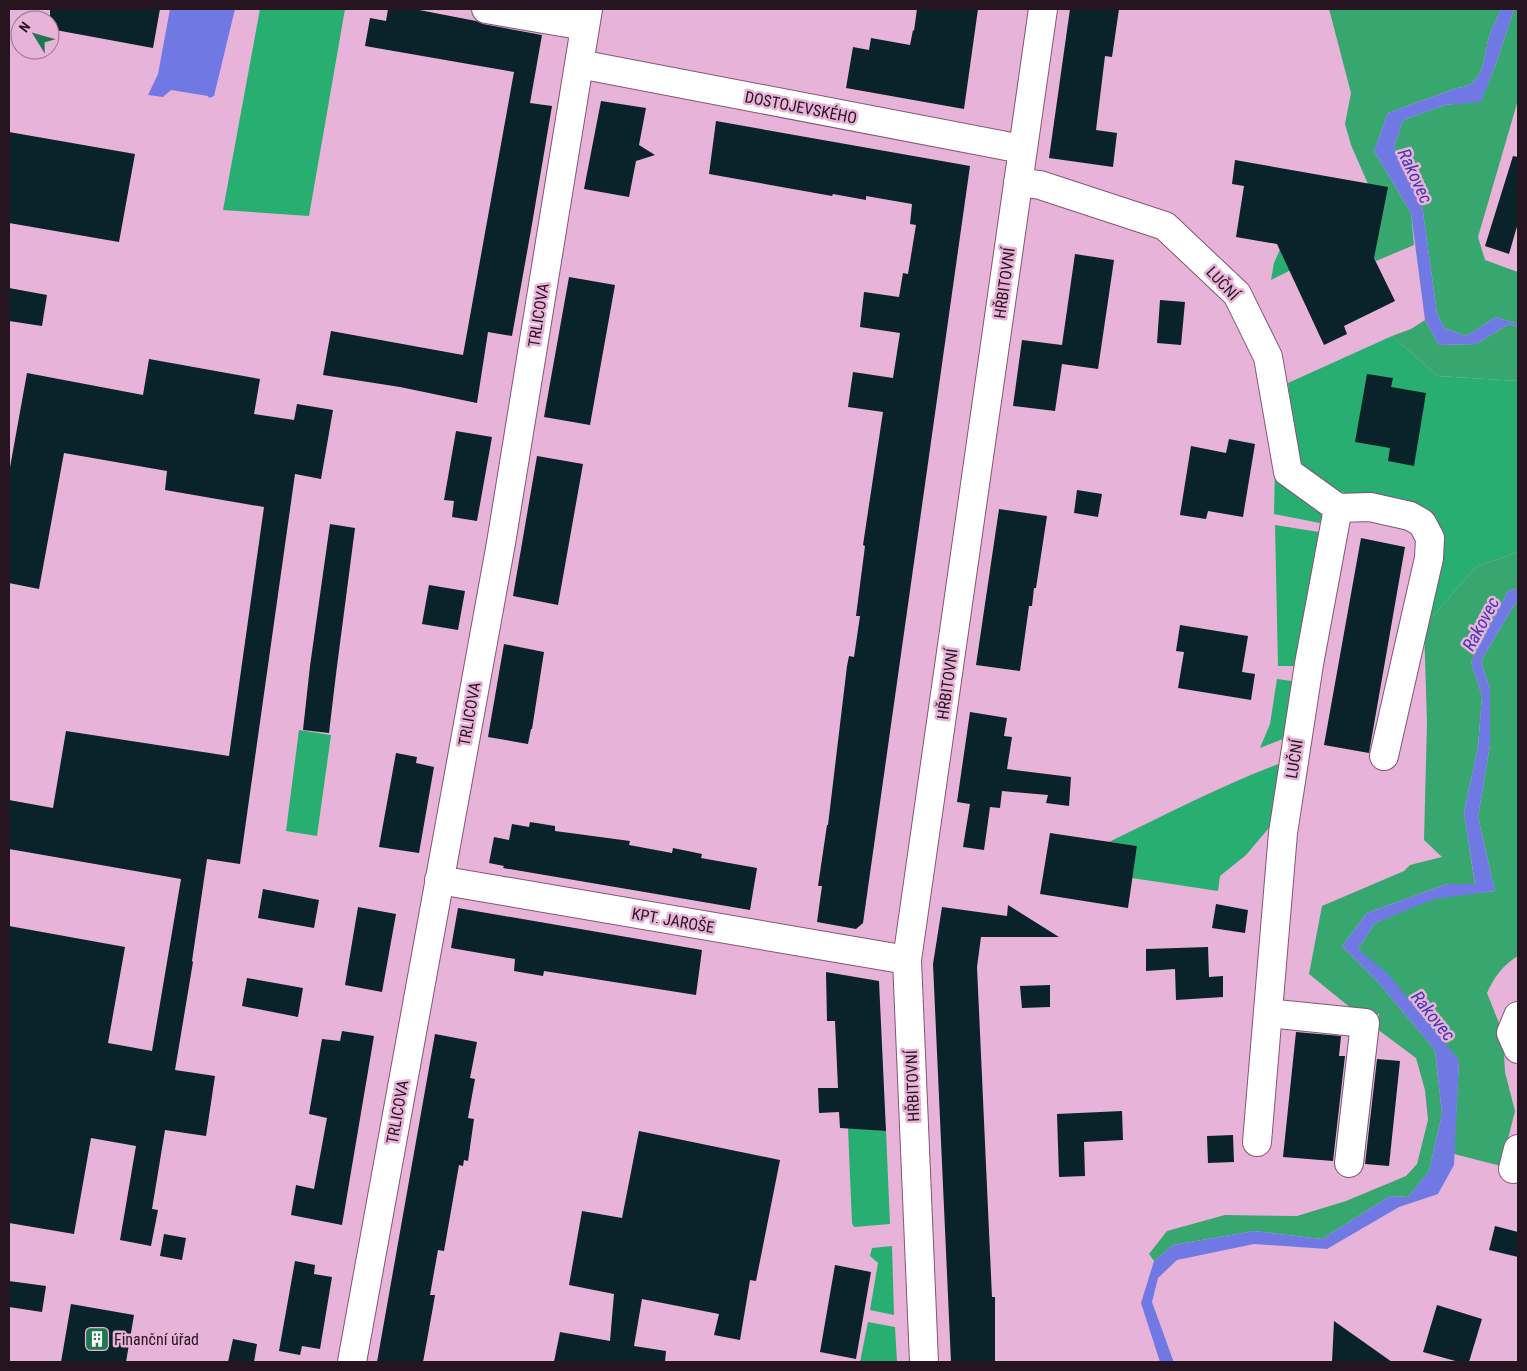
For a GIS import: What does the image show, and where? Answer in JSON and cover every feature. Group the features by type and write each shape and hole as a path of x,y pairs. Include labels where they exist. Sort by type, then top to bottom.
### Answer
{"street":[{"path":"486,9 586,18"},
{"name":"HŘBITOVNÍ","path":"924,1362 907,960 1042,9"},
{"name":"TRLICOVA","path":"352,1362 501,543 586,18"},
{"name":"DOSTOJEVSKÉHO","path":"579,64 1022,149"},
{"name":"LUČNÍ","path":"1018,182 1040,185 1165,226 1237,294 1268,358 1288,472 1338,508 1308,664 1282,833 1257,1142"},
{"path":"1338,508 1370,507 1410,516 1422,523 1430,538 1429,558 1384,756"},
{"name":"KPT. JAROŠE","path":"439,880 907,960"},
{"path":"1268,1013 1365,1023 1349,1163"},
{"path":"1518,1016 1511,1033 1518,1049"}],"green space":[{"path":"260,9 345,9 309,216 223,210"},
{"path":"1329,9 1501,9 1489,37 1481,70 1473,82 1388,113 1374,151 1411,213 1414,245 1376,261 1374,258 1368,184 1351,145 1345,124 1351,93"},
{"path":"1514,9 1518,9 1518,100 1478,237 1485,260 1518,272 1518,324 1496,317 1466,336 1444,328 1437,313 1422,205 1394,148 1403,120 1445,105 1481,101 1497,61"},
{"path":"1294,246 1289,271 1271,280 1274,263 1281,247"},
{"path":"1425,320 1439,345 1476,344 1509,324 1518,327 1518,381 1438,376 1392,336 1411,329"},
{"path":"1392,336 1438,376 1518,381 1518,552 1476,567 1424,626 1439,544 1370,501 1333,489 1313,476 1302,465 1295,446 1288,383"},
{"path":"1275,465 1312,502 1325,524 1274,514"},
{"path":"1275,525 1325,533 1301,666 1278,666"},
{"path":"1518,552 1518,588 1508,591 1471,662 1482,696 1478,747 1464,812 1475,885 1447,884 1367,913 1342,946 1377,981 1435,1050 1442,1114 1429,1171 1408,1197 1390,1196 1322,1239 1254,1231 1173,1245 1154,1261 1149,1254 1167,1231 1225,1215 1297,1216 1346,1201 1406,1176 1417,1164 1428,1120 1425,1090 1416,1058 1377,1029 1379,1014 1357,1013 1309,974 1322,906 1404,871 1410,865 1442,857 1424,840 1427,723 1424,626 1476,567"},
{"path":"1518,603 1518,956 1500,972 1487,993 1503,1033 1505,1072 1515,1111 1501,1166 1454,1154 1459,1060 1358,949 1375,923 1434,898 1495,891 1478,817 1490,745 1490,689 1481,661 1514,605"},
{"path":"1277,679 1299,682 1288,737 1260,748 1270,724"},
{"path":"299,730 331,735 317,836 286,831"},
{"path":"1284,762 1278,817 1246,855 1220,876 1218,891 1132,878 1137,846 1109,842 1174,810"},
{"path":"848,1128 886,1131 890,1224 854,1227 852,1223"},
{"path":"892,1246 894,1315 870,1310 878,1263 870,1256 872,1248"},
{"path":"868,1322 895,1327 897,1362 860,1362"}],"shaded area":[{"path":"170,9 235,9 214,96 209,98 208,96 171,90 163,97 148,95 158,74"},
{"path":"1501,9 1514,9 1481,102 1445,105 1403,120 1394,148 1422,205 1437,313 1444,328 1466,336 1496,317 1518,324 1518,327 1509,324 1476,344 1439,345 1425,320 1411,213 1374,151 1388,113 1466,86 1478,77 1484,62 1489,37"},
{"path":"1518,588 1518,603 1514,605 1481,661 1490,689 1490,745 1478,817 1495,891 1434,899 1375,923 1358,949 1388,974 1459,1060 1454,1165 1438,1194 1399,1207 1327,1249 1254,1244 1177,1260 1158,1278 1152,1302 1173,1360 1173,1362 1160,1362 1141,1303 1154,1261 1173,1245 1254,1231 1322,1239 1390,1196 1408,1197 1429,1171 1442,1114 1435,1050 1377,981 1342,946 1367,913 1447,884 1475,884 1464,812 1478,747 1482,696 1471,662 1508,591"}],"building":[{"path":"160,9 153,48 60,31 60,10 50,10"},
{"path":"388,9 414,9 542,35 530,103 552,106 531,230 512,336 488,332 477,403 400,387 323,375 331,331 463,355 514,72 365,46 370,18 386,21"},
{"path":"917,9 978,9 964,109 846,88 853,47 869,50 871,38 910,45"},
{"path":"1070,9 1119,9 1112,57 1105,56 1096,130 1117,133 1113,167 1049,158"},
{"path":"601,101 646,108 639,145 655,155 636,161 629,197 584,189"},
{"path":"716,121 970,166 863,923 856,929 817,922 822,886 818,886 828,825 847,666 849,656 854,657 860,616 856,616 865,546 863,545 883,412 848,407 853,372 893,378 900,333 860,327 864,292 899,297 903,273 908,274 916,225 910,224 912,204 866,196 866,200 833,194 832,196 709,174"},
{"path":"9,132 135,154 119,242 9,223"},
{"path":"1513,156 1518,157 1518,223 1509,254 1485,246"},
{"path":"1235,160 1388,187 1374,258 1395,301 1344,326 1347,334 1324,345 1277,244 1236,237 1244,186 1232,184"},
{"path":"1075,254 1114,260 1098,369 1062,364 1055,411 1013,406 1022,340 1062,345"},
{"path":"569,277 615,285 590,425 544,417"},
{"path":"9,288 47,295 42,326 9,321"},
{"path":"1160,300 1185,302 1181,345 1157,343"},
{"path":"149,359 260,379 254,414 294,420 297,404 333,410 321,479 295,474 240,864 207,859 193,962 175,1070 215,1076 206,1136 165,1130 152,1209 158,1210 151,1246 120,1240 136,1146 91,1138 74,1234 9,1223 9,926 125,947 108,1043 152,1051 181,879 9,849 9,800 53,808 66,731 229,756 264,507 165,490 167,471 64,453 39,589 9,583 9,473 27,373 143,395"},
{"path":"1367,374 1393,378 1391,387 1426,393 1414,466 1388,461 1390,448 1355,442"},
{"path":"456,431 492,437 477,521 452,517 454,501 444,500"},
{"path":"1229,439 1255,444 1243,517 1208,511 1206,519 1180,515 1191,446 1226,453"},
{"path":"537,456 583,464 558,605 513,596"},
{"path":"1077,490 1102,494 1098,517 1074,513"},
{"path":"999,509 1047,516 1036,588 1034,588 1032,606 1029,606 1020,671 976,665"},
{"path":"330,524 355,528 329,733 303,730"},
{"path":"1361,538 1405,547 1369,753 1324,745"},
{"path":"429,585 465,591 458,630 422,624"},
{"path":"1180,625 1248,636 1242,672 1255,674 1251,700 1178,688 1184,652 1176,651"},
{"path":"504,644 544,652 528,744 488,737"},
{"path":"970,712 1007,718 1004,736 1012,737 1007,769 1071,777 1069,806 1046,803 1048,795 1002,791 1000,808 990,807 984,850 963,847 970,804 957,802"},
{"path":"396,753 417,757 416,763 434,767 419,853 379,847"},
{"path":"530,822 555,826 555,831 630,841 629,845 672,853 673,848 702,854 701,858 757,868 750,910 503,868 504,866 489,863 494,837 509,840 512,824 529,827"},
{"path":"1050,833 1137,846 1128,908 1040,894"},
{"path":"263,889 319,900 314,928 258,918"},
{"path":"1216,904 1248,910 1245,933 1212,928"},
{"path":"1008,905 1059,937 981,937 977,967 992,1297 995,1297 995,1362 951,1362 933,964 942,907 1007,916"},
{"path":"358,907 396,914 382,992 345,985"},
{"path":"458,908 702,950 696,995 544,971 543,976 514,971 515,959 451,948"},
{"path":"1208,947 1209,977 1223,976 1223,997 1176,1000 1175,969 1146,971 1146,949"},
{"path":"826,972 879,981 886,1131 840,1128 839,1112 819,1113 818,1088 838,1088 835,1021 827,1021"},
{"path":"247,978 303,988 298,1017 242,1006"},
{"path":"1050,985 1050,1007 1022,1008 1020,986"},
{"path":"342,1031 374,1036 342,1225 291,1215 296,1185 314,1189 327,1118 309,1114 322,1039 340,1041"},
{"path":"1296,1032 1341,1036 1339,1056 1345,1056 1333,1161 1283,1157"},
{"path":"435,1034 477,1042 470,1078 475,1079 468,1118 474,1119 468,1161 464,1160 463,1166 459,1165 444,1251 438,1250 430,1295 435,1295 423,1362 377,1362"},
{"path":"1377,1059 1400,1061 1389,1166 1365,1164"},
{"path":"1122,1111 1123,1140 1084,1142 1085,1176 1059,1177 1057,1114"},
{"path":"639,1131 780,1160 756,1281 750,1280 740,1340 714,1335 719,1314 642,1299 634,1346 666,1351 665,1362 554,1362 560,1332 610,1341 614,1294 569,1285 582,1211 622,1218"},
{"path":"1233,1135 1234,1162 1208,1163 1207,1136"},
{"path":"1495,1226 1518,1232 1518,1257 1489,1250"},
{"path":"164,1234 186,1238 182,1260 160,1256"},
{"path":"295,1261 315,1265 314,1274 332,1277 320,1349 302,1346 300,1355 279,1351"},
{"path":"835,1265 871,1272 856,1359 820,1352"},
{"path":"9,1281 46,1286 42,1312 9,1307"},
{"name":"Finanční úřad","path":"71,1304 134,1315 126,1362 61,1362"},
{"path":"1437,1305 1482,1319 1469,1362 1459,1362 1423,1352"},
{"path":"1334,1321 1392,1362 1332,1362"},
{"path":"233,1339 257,1344 254,1362 228,1362"}],"place":[{"name":"Finanční úřad","path":"97,1339"}],"water label":[{"name":"Rakovec","path":"1415,176"},
{"name":"Rakovec","path":"1481,624"},
{"name":"Rakovec","path":"1433,1016"}]}
